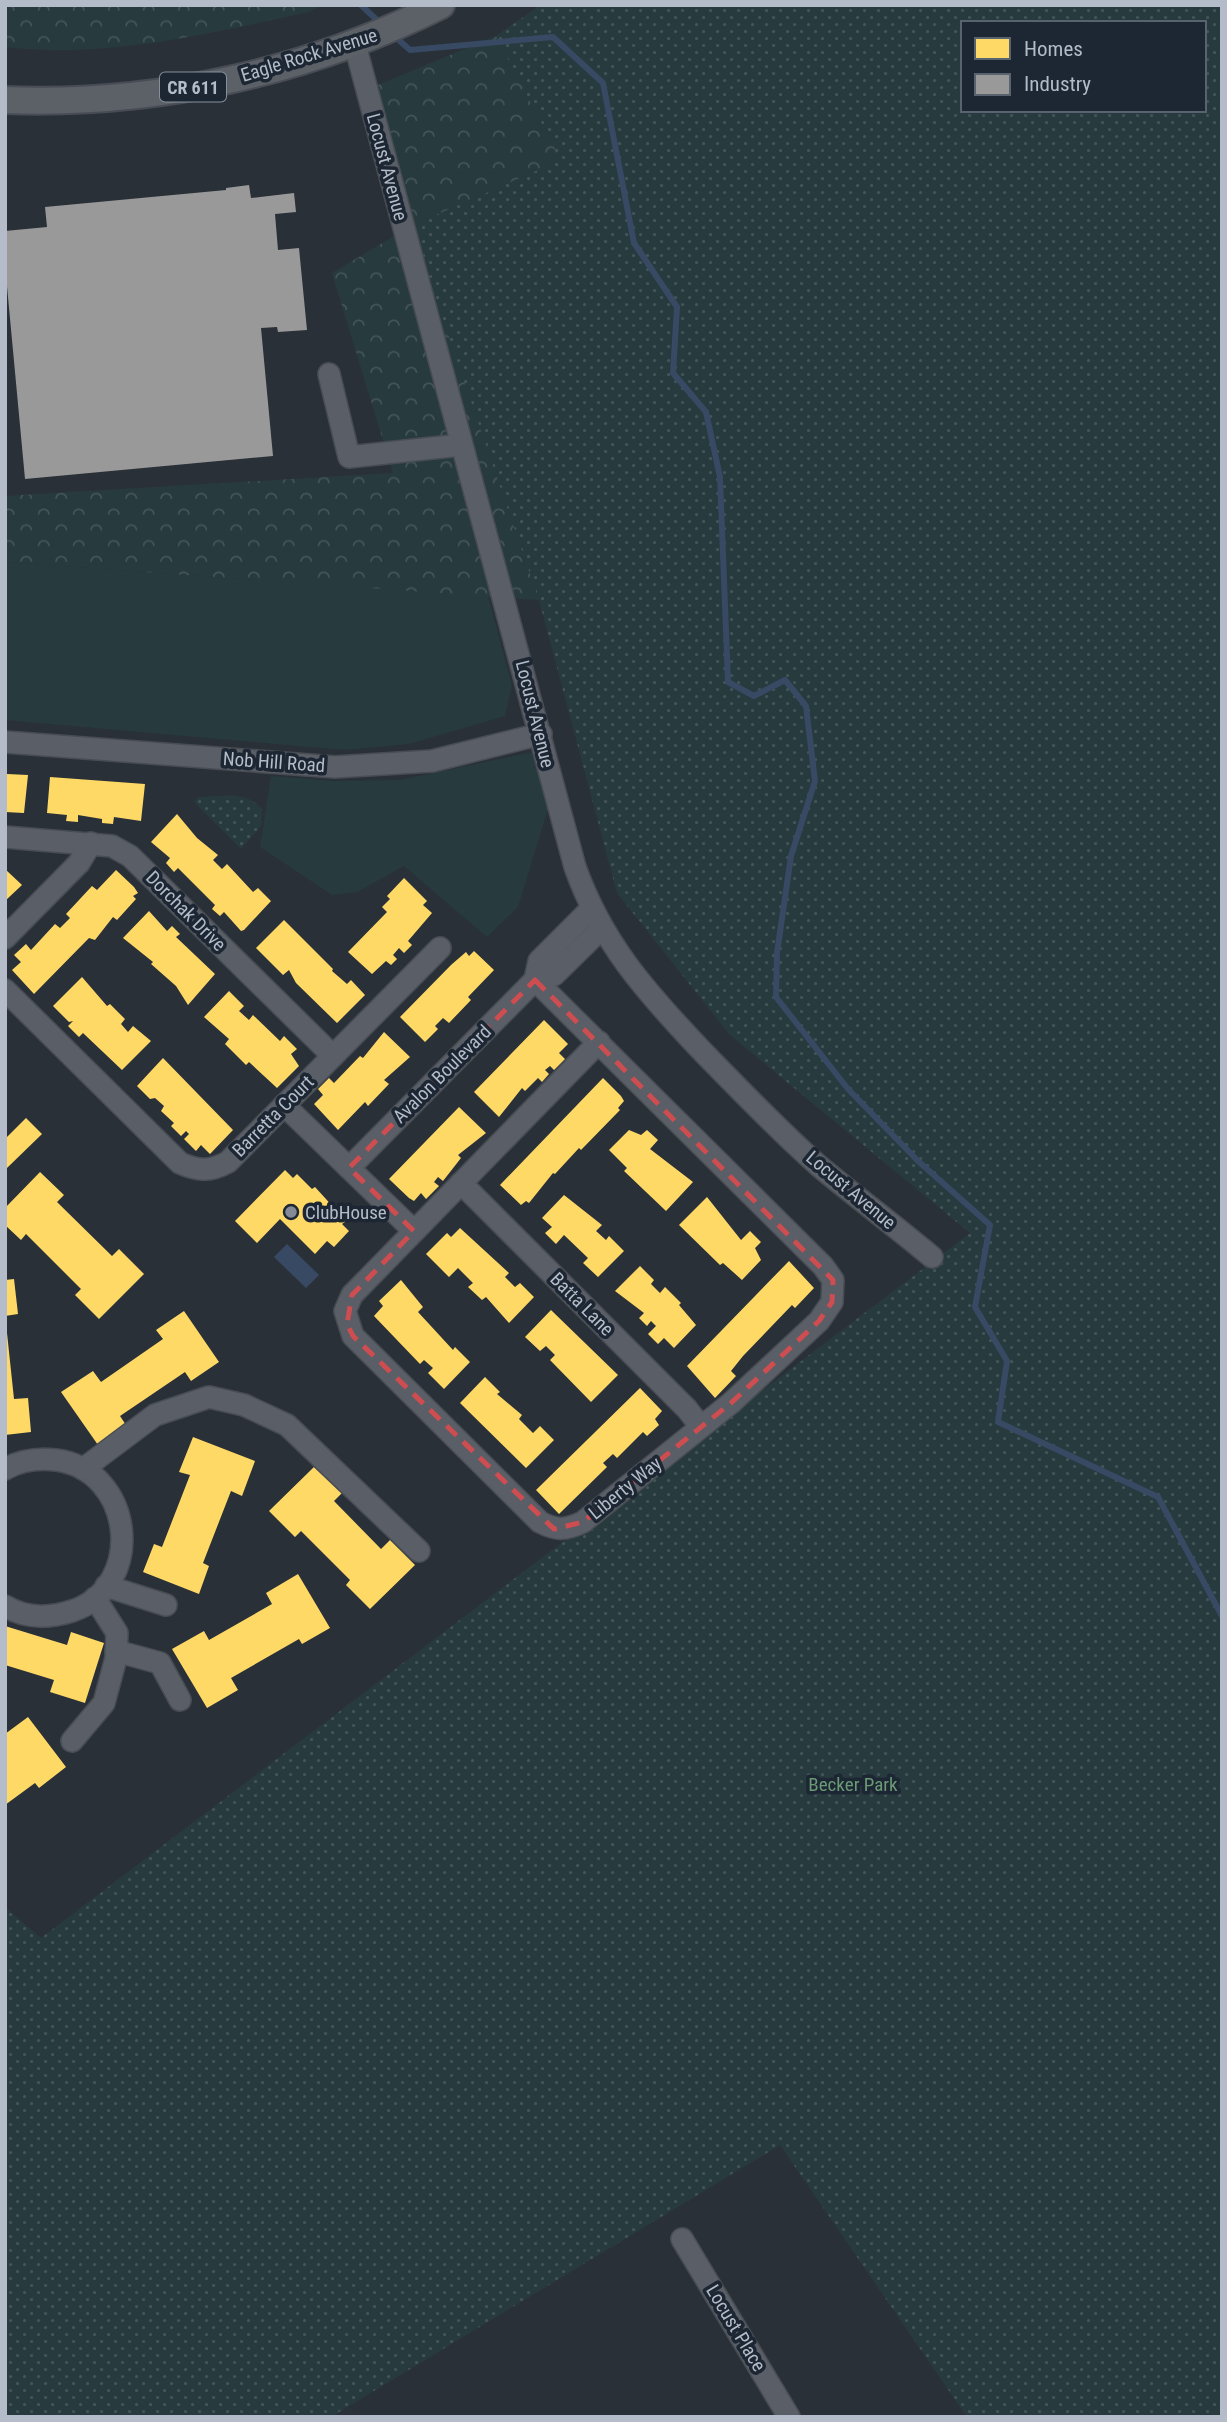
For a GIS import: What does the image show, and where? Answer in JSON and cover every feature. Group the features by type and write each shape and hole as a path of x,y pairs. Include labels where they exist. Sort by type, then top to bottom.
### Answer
{"main road":[{"name":"Eagle Rock Avenue","path":"5,100 108,99 216,83 365,41 439,6"}],"street":[{"name":"Locust Avenue","path":"365,41 461,445 575,867 591,909 648,995 727,1077 818,1164 932,1256"},
{"path":"329,374 349,457 461,445"},
{"name":"Nob Hill Road","path":"5,741 335,767 432,761 541,734"},
{"name":"Dorchak Drive","path":"5,837 112,846 130,856 333,1056"},
{"path":"5,938 79,863 91,843"},
{"name":"Avalon Boulevard","path":"535,980 539,961 591,909"},
{"name":"Avalon Boulevard","path":"349,1168 535,980 554,975 602,928"},
{"name":"Barretta Court","path":"5,990 180,1163 193,1169 213,1171 228,1163 440,948"},
{"name":"Liberty Way","path":"535,980 598,1042 823,1266 833,1280 832,1302 819,1321 701,1427 583,1522 568,1529 554,1530 540,1522 353,1336 346,1324 345,1311 352,1296 598,1042"},
{"path":"284,1105 414,1231"},
{"name":"Batta Lane","path":"461,1183 687,1409 701,1427"},
{"path":"83,1469 155,1415 209,1397 244,1405 287,1425 419,1551"},
{"path":"5,1469 40,1458 67,1461 92,1473 111,1493 122,1518 124,1546 116,1572 100,1592 81,1608 57,1616 32,1616 5,1606"},
{"path":"100,1592 166,1605"},
{"path":"72,1741 104,1703 116,1651 117,1633 100,1592"},
{"path":"116,1651 160,1663 180,1700"},
{"name":"Locust Place","path":"682,2239 789,2417"}],"highlighted area":[{"path":"535,980 833,1280 832,1302 819,1321 731,1403 583,1522 554,1529 353,1336 347,1324 352,1295 414,1231 349,1168"}],"green space":[{"path":"5,5 323,5 308,12 158,42 81,50 43,50 5,47"},
{"path":"541,5 1222,5 1222,637 522,599 5,562 5,496 393,473 332,273 411,226 373,87 496,36"},
{"name":"Becker Park","path":"541,5 1222,5 1222,2417 967,2417 780,2145 331,2417 5,2417 5,1907 41,1938 970,1233 730,1035 617,893 539,600 411,226 561,160 496,36"},
{"path":"5,562 488,596 512,685 505,716 409,744 345,750 5,720"},
{"path":"533,752 548,809 518,907 487,937 404,866 357,892 332,895 260,847 271,776 335,781 400,780"},
{"path":"234,796 250,800 262,810 261,826 241,849 194,802 199,797"}],"water":[{"path":"287,1244 319,1275 306,1288 274,1257"}],"building: Homes":[{"path":"7,774 28,775 24,813 5,812"},
{"path":"50,777 145,784 141,821 114,817 113,824 102,823 102,819 78,815 78,822 66,821 67,815 47,813"},
{"path":"177,814 197,838 218,855 213,860 222,869 227,864 253,892 258,888 271,901 244,930 241,931 224,912 220,916 212,909 215,905 178,868 174,872 166,863 170,858 151,842"},
{"path":"5,869 22,885 5,901"},
{"path":"116,870 134,887 138,893 133,896 136,899 117,920 113,917 95,940 89,938 34,994 12,970 21,962 14,955 26,944 31,950 55,924 60,928 70,918 66,914 92,886 97,890"},
{"path":"404,878 427,901 423,905 432,913 408,941 412,945 404,953 399,948 393,955 397,959 391,965 386,961 372,974 348,952 387,912 382,907 390,899 387,896"},
{"path":"149,911 167,931 172,926 180,934 176,937 215,974 188,1005 176,986 151,964 153,962 123,938"},
{"path":"284,920 332,971 347,984 351,980 365,995 337,1023 296,983 289,970 283,975 256,948"},
{"path":"474,951 494,970 468,997 471,1000 449,1023 443,1018 435,1026 438,1029 425,1042 400,1017 451,965 466,952 469,956"},
{"path":"82,977 107,1006 110,1004 125,1019 121,1024 128,1032 133,1026 151,1041 122,1070 83,1033 79,1037 68,1026 73,1021 69,1022 53,1006"},
{"path":"229,991 244,1006 239,1011 249,1020 253,1015 280,1041 284,1036 297,1049 291,1054 299,1066 277,1088 249,1062 246,1065 225,1044 229,1039 204,1017"},
{"path":"544,1020 568,1044 559,1053 565,1059 554,1070 550,1066 545,1070 549,1074 542,1082 538,1078 525,1091 522,1088 499,1117 474,1092"},
{"path":"384,1032 410,1057 384,1080 389,1084 368,1106 365,1102 338,1130 314,1104 323,1095 318,1089 329,1078 334,1083 360,1056 363,1058"},
{"path":"163,1058 233,1130 210,1154 201,1145 196,1151 184,1139 189,1134 186,1131 181,1136 171,1126 174,1123 161,1111 164,1106 155,1098 150,1099 137,1086"},
{"path":"603,1078 624,1101 618,1108 620,1110 581,1150 579,1148 555,1174 553,1173 529,1203 526,1201 521,1205 500,1185"},
{"path":"459,1107 486,1133 458,1155 461,1158 443,1181 438,1177 434,1182 439,1186 426,1199 421,1193 414,1201 389,1179"},
{"path":"26,1118 42,1134 7,1168 5,1139"},
{"path":"629,1130 641,1135 647,1130 658,1140 650,1149 693,1182 666,1211 624,1171 627,1168 609,1150"},
{"name":"ClubHouse","path":"285,1170 293,1178 297,1174 312,1189 315,1187 346,1221 342,1224 349,1231 334,1247 327,1241 315,1254 280,1219 257,1243 235,1221"},
{"path":"40,1172 64,1195 57,1202 112,1256 119,1249 144,1274 99,1319 75,1295 81,1289 26,1234 21,1240 5,1225 5,1208"},
{"path":"564,1195 602,1225 596,1231 606,1240 609,1236 624,1251 598,1277 583,1263 588,1258 564,1235 556,1244 545,1233 552,1227 542,1218"},
{"path":"707,1197 741,1240 750,1231 761,1242 755,1248 761,1260 742,1280 723,1263 720,1265 679,1225"},
{"path":"460,1228 509,1273 505,1277 515,1287 520,1283 534,1297 509,1323 486,1297 482,1300 468,1287 473,1283 458,1268 449,1277 426,1254 447,1233 451,1237"},
{"path":"789,1261 814,1288 795,1308 792,1305 743,1356 731,1371 736,1376 715,1398 687,1366"},
{"path":"640,1266 654,1280 651,1284 660,1293 665,1287 681,1303 679,1305 696,1325 674,1348 664,1338 658,1344 648,1334 656,1326 651,1321 647,1326 639,1318 644,1313 615,1291"},
{"path":"14,1279 18,1314 5,1316 5,1280"},
{"path":"401,1280 423,1307 418,1312 453,1350 455,1347 470,1362 444,1389 428,1373 433,1368 424,1360 420,1364 374,1316 383,1306 379,1301"},
{"path":"551,1310 618,1375 591,1402 550,1360 555,1355 546,1346 540,1351 525,1337"},
{"path":"184,1311 219,1362 191,1381 185,1372 120,1416 126,1425 98,1445 61,1392 93,1371 101,1382 163,1339 156,1330"},
{"path":"7,1333 14,1399 28,1398 31,1432 5,1435"},
{"path":"485,1377 500,1392 497,1394 522,1415 519,1419 533,1433 540,1426 554,1440 526,1468 460,1403"},
{"path":"640,1388 662,1411 655,1419 659,1425 647,1436 643,1432 617,1458 613,1454 603,1463 607,1467 559,1514 536,1490"},
{"path":"193,1437 255,1461 242,1496 231,1491 203,1563 209,1566 199,1594 143,1572 154,1544 162,1547 190,1475 179,1472"},
{"path":"315,1466 342,1493 334,1501 381,1549 390,1540 415,1565 370,1609 346,1585 350,1580 301,1531 295,1537 269,1511"},
{"path":"298,1574 330,1628 302,1644 299,1639 231,1678 238,1690 207,1708 172,1649 204,1631 209,1640 272,1604 266,1593"},
{"path":"5,1626 67,1645 71,1632 104,1643 85,1703 50,1692 54,1680 5,1665"},
{"path":"28,1717 66,1767 39,1788 35,1783 5,1805 5,1734"}],"building: Industry":[{"path":"249,185 251,198 294,193 296,212 275,214 278,250 299,248 307,330 278,332 277,327 261,328 273,456 25,479 5,265 5,231 47,227 45,207 226,190"}],"waterway":[{"path":"361,5 380,23"},
{"path":"393,35 410,50 553,37 603,83 634,243 677,307 673,373 706,412 720,477 728,682 754,696 785,680 806,706 815,781 791,856 777,953 776,997 848,1089 918,1161 990,1225 975,1307 1007,1361 998,1422 1158,1497 1222,1616"}],"place":[{"name":"ClubHouse","path":"291,1212"}]}
